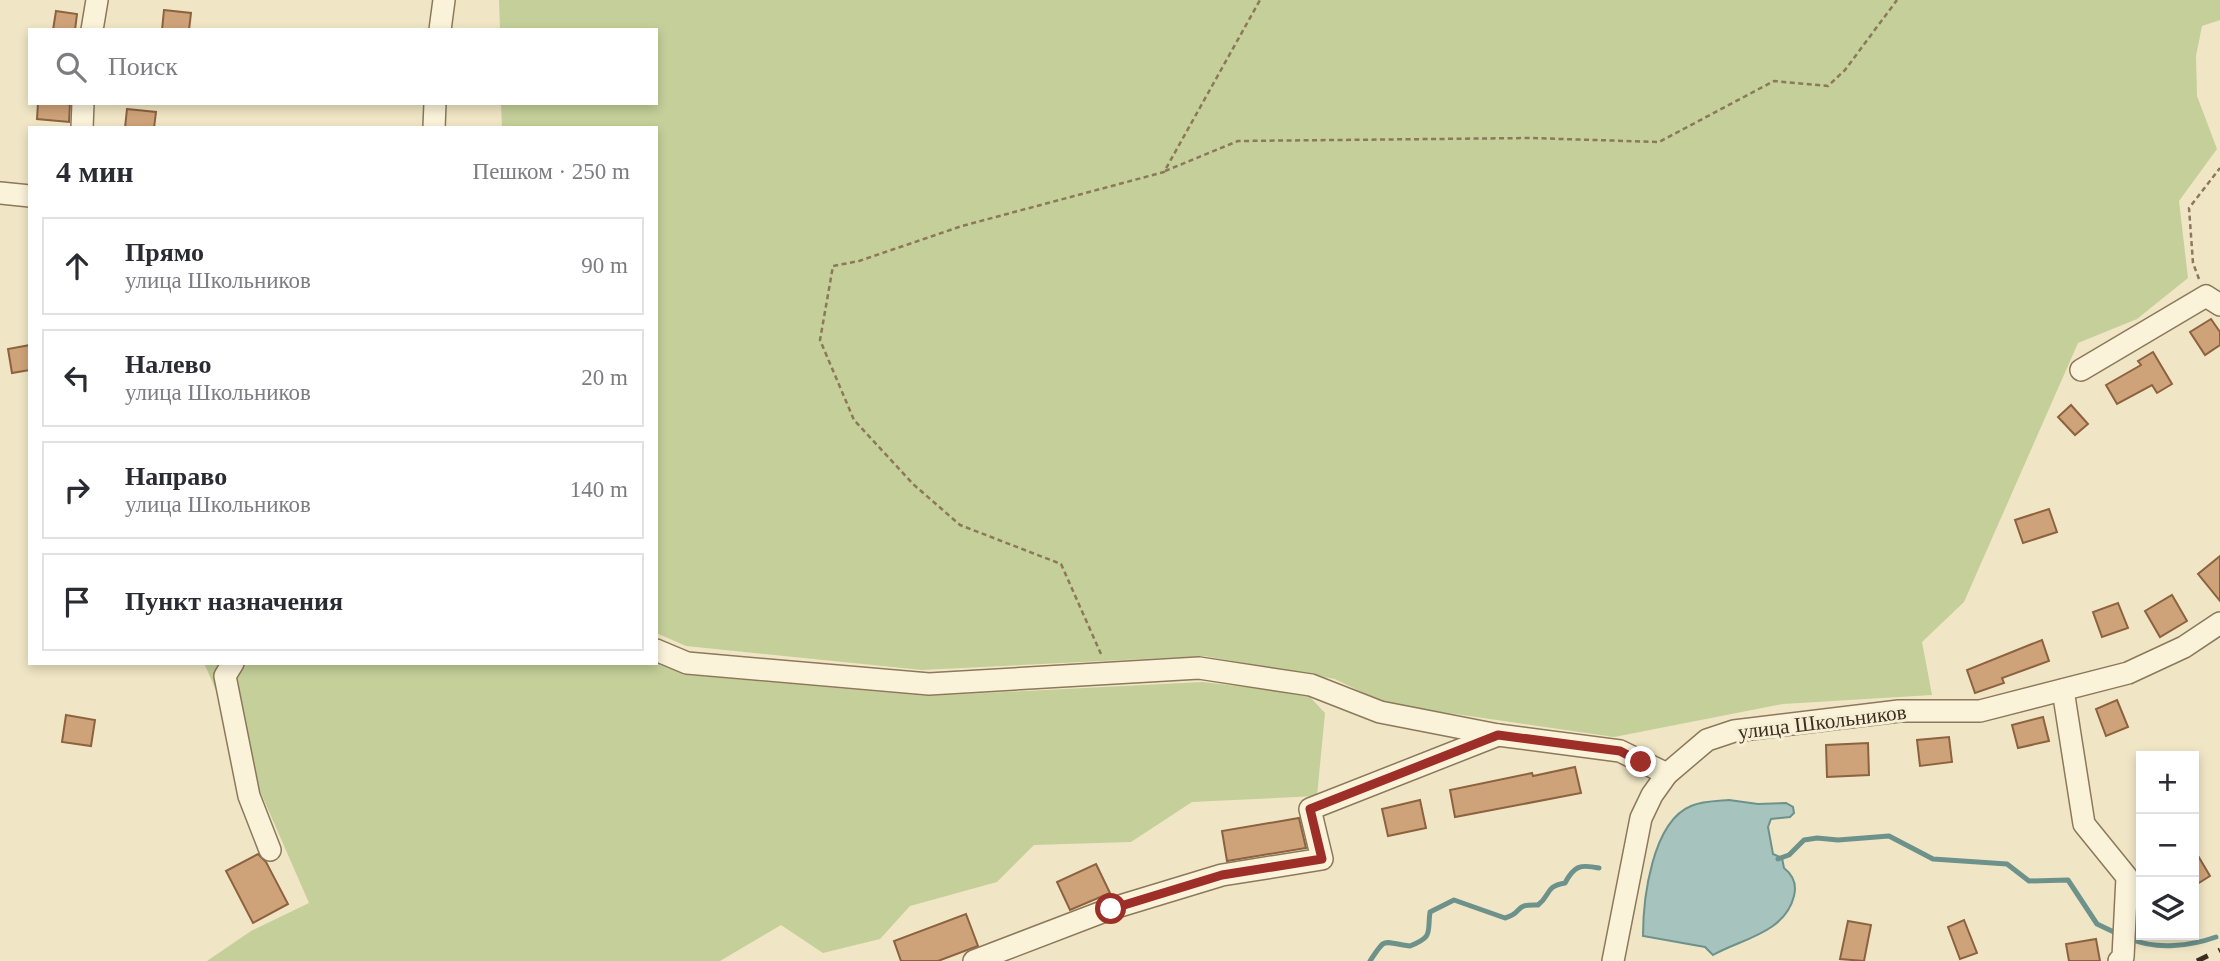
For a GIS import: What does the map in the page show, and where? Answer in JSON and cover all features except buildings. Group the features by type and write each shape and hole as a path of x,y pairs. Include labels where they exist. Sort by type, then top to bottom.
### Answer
{"street":[{"path":"92,28 97,0"},
{"path":"440,28 444,0"},
{"path":"82,126 83,105"},
{"path":"433,126 435,105"},
{"path":"0,193 28,195"},
{"path":"2081,370 2213,300"},
{"name":"улица Школьников","path":"1613,961 1641,818 1652,795 1667,774 1707,740 1734,731 1899,710 1980,711 2128,673 2184,647 2220,623"},
{"path":"658,651 687,663 929,684 1199,668 1311,685 1380,712 1498,735 1620,751 1667,774"},
{"path":"232,665 225,676 232,712 250,796 270,850"},
{"path":"2063,690 2084,824 2127,877 2123,957 2119,961"},
{"path":"974,961 1111,909 1222,875 1322,859 1310,809 1498,735"}],"path":[{"path":"1164,172 1259,0"},
{"path":"1110,673 1062,564 960,525 913,484 854,420 820,340 833,266 859,261 962,226 1164,172 1238,141 1530,138 1659,142 1774,82 1828,86 1844,70 1897,0"},
{"path":"2213,300 2193,263 2189,208 2220,168"}],"green space":[{"path":"499,0 2220,0 2220,20 2202,26 2196,56 2197,96 2217,149 2179,201 2188,278 2137,319 2078,343 1964,602 1922,642 1932,695 1783,704 1614,737 1386,704 1335,679 1204,656 922,670 686,646 658,634 658,126 502,126 501,105 658,105 658,28 500,28"},
{"path":"658,664 688,675 927,696 1202,682 1307,694 1325,713 1317,796 1192,802 1131,842 1034,845 997,882 910,906 880,939 823,953 781,925 720,961 207,961 251,931 309,903 205,665"}],"water":[{"path":"1729,800 1758,804 1786,803 1793,807 1794,813 1790,817 1771,819 1768,827 1773,854 1782,858 1784,868 1795,884 1789,909 1772,927 1713,955 1705,947 1643,936 1645,902 1652,863 1667,828 1678,815 1691,806"}],"waterway":[{"path":"1778,859 1789,855 1804,840 1889,836 1933,859 2007,864 2029,881 2068,880 2097,924 2118,934"},
{"path":"1370,961 1383,944 1410,946 1423,939 1428,933 1430,912 1454,900 1505,918 1521,907 1538,905 1551,889 1565,883 1578,868 1599,868"},
{"path":"2131,939 2151,945 2174,946 2216,937"}],"railway":[{"path":"2197,961 2220,950"}],"route":[{"path":"1111,909 1222,875 1322,859 1310,809 1498,735 1620,751 1641,762"}]}
